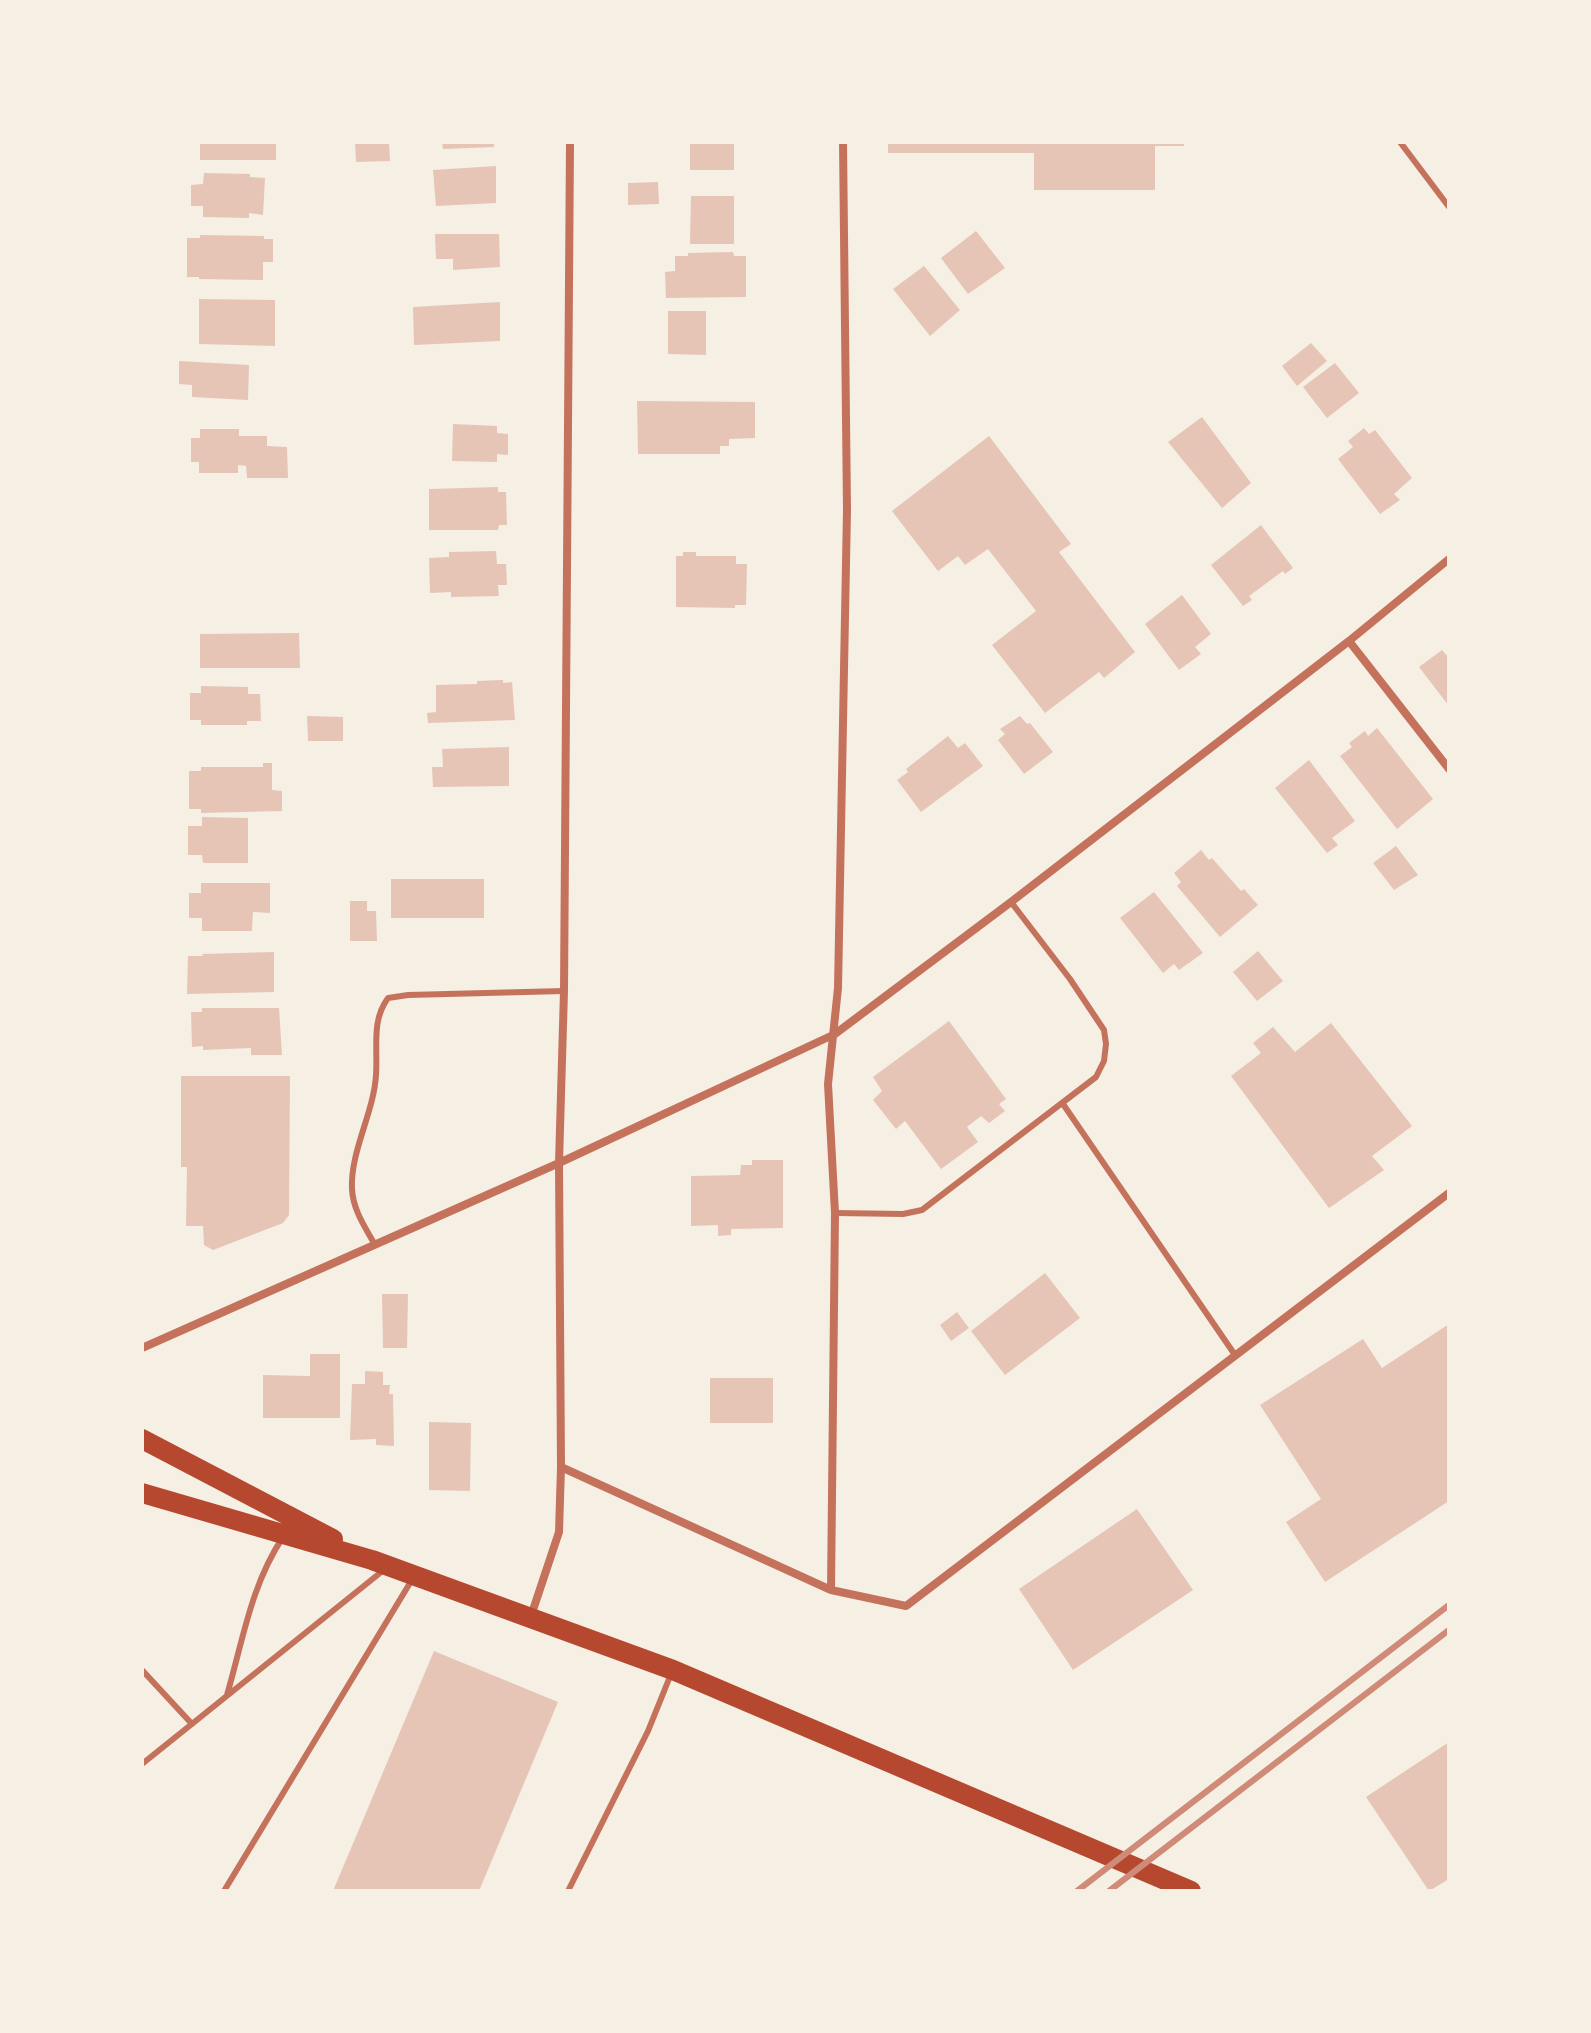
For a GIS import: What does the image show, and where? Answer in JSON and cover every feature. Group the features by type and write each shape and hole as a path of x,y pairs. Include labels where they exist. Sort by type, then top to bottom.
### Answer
{"main road":[{"path":"142,1439 380,1563"},
{"path":"142,1493 380,1563 673,1670 1191,1891"}],"street":[{"path":"530,1616 559,1532 561,1467 559,1163 564,991 570,142"},
{"path":"831,1590 835,1213 828,1084 838,988 847,510 843,142"},
{"path":"142,1348 559,1163 835,1034 1349,641 1449,559"},
{"path":"1349,641 1449,769"},
{"path":"561,1467 831,1590 906,1606 1449,1193"}],"lane":[{"path":"1400,142 1449,207"},
{"path":"835,1213 903,1214 922,1210 1096,1077 1104,1061 1104,1030 1070,979 1011,902"},
{"path":"375,1245 357,1212 351,1187 376,1077 376,1018 382,1006 388,998 408,995 564,991"},
{"path":"1063,1104 1235,1355"},
{"path":"227,1696 257,1584 268,1560 286,1535"},
{"path":"142,1764 227,1696 380,1563"},
{"path":"224,1891 415,1575"},
{"path":"142,1670 192,1724"},
{"path":"568,1891 648,1731 673,1670"}],"building":[{"path":"200,142 276,142 276,160 200,160"},
{"path":"355,142 389,142 390,161 356,162"},
{"path":"442,142 494,142 494,147 443,149"},
{"path":"690,142 734,142 734,170 690,170"},
{"path":"888,142 1184,142 1184,146 1155,146 1155,190 1034,190 1034,153 888,153"},
{"path":"496,166 496,203 436,206 433,170"},
{"path":"204,173 250,174 250,177 265,178 263,215 249,213 249,218 203,217 203,206 191,206 191,185 203,184"},
{"path":"658,182 659,204 628,205 628,183"},
{"path":"691,196 734,196 734,244 690,244"},
{"path":"976,231 1005,268 968,294 941,258"},
{"path":"435,234 499,234 500,267 453,270 453,259 436,259"},
{"path":"200,235 264,236 264,239 273,239 273,262 263,262 263,280 187,277 187,238 200,238"},
{"path":"733,252 734,256 746,256 746,297 666,298 665,272 675,271 675,256"},
{"path":"924,266 960,310 930,336 893,289"},
{"path":"199,299 275,300 275,346 199,344"},
{"path":"500,302 500,341 414,345 413,307"},
{"path":"668,311 706,311 706,355 668,354"},
{"path":"1311,343 1327,361 1297,386 1282,366"},
{"path":"179,361 249,365 248,400 192,397 192,385 179,384"},
{"path":"1335,363 1359,393 1327,418 1303,387"},
{"path":"637,401 755,402 755,438 729,439 729,446 720,446 720,454 638,454"},
{"path":"1202,417 1251,483 1222,508 1168,442"},
{"path":"453,424 497,426 497,433 508,434 508,455 497,454 497,462 452,461"},
{"path":"1364,428 1369,434 1375,430 1412,478 1394,494 1400,500 1380,514 1338,459 1353,447 1348,441"},
{"path":"200,429 239,429 239,436 267,436 267,446 287,447 288,478 247,478 246,466 238,465 238,473 199,473 199,462 191,462 191,438 200,438"},
{"path":"989,436 1071,544 1059,552 1135,652 1104,678 1099,672 1045,713 992,645 1036,611 988,549 965,565 958,556 938,571 892,511"},
{"path":"498,487 498,492 506,492 507,525 499,525 498,530 429,530 429,489"},
{"path":"1261,525 1293,568 1285,574 1283,571 1249,596 1252,600 1243,606 1211,565"},
{"path":"496,551 497,564 506,564 507,585 498,585 499,596 451,597 451,592 430,593 429,558 449,557 449,552"},
{"path":"683,552 696,552 696,556 736,556 736,564 747,564 746,605 735,605 735,608 676,607 676,556 683,556"},
{"path":"1182,595 1211,634 1195,647 1201,654 1179,670 1145,624"},
{"path":"299,633 300,668 200,668 200,634"},
{"path":"1442,650 1449,658 1449,706 1419,667"},
{"path":"503,680 503,683 512,682 515,720 428,723 427,713 436,712 436,685"},
{"path":"201,686 248,687 248,694 260,694 261,721 247,721 247,725 201,725 201,720 190,720 190,693 201,693"},
{"path":"307,716 343,717 343,741 308,741"},
{"path":"1020,716 1027,724 1030,723 1053,752 1024,774 998,740 1005,734 1000,729"},
{"path":"1377,728 1433,799 1397,829 1340,756 1352,747 1349,743 1365,731 1368,736"},
{"path":"948,736 958,748 965,743 983,766 921,812 897,780 908,772 906,769"},
{"path":"509,747 509,786 433,787 432,767 443,767 442,749"},
{"path":"1309,760 1355,821 1332,838 1338,845 1327,853 1275,788"},
{"path":"263,763 272,763 272,790 282,791 282,811 201,813 201,809 189,809 189,771 201,771 201,767 263,767"},
{"path":"202,817 248,818 248,863 203,863 202,855 188,855 188,826 202,826"},
{"path":"1396,846 1418,875 1394,890 1373,863"},
{"path":"1201,850 1258,905 1220,937 1177,886 1181,882 1174,873"},
{"path":"391,879 484,879 484,918 391,918"},
{"path":"201,883 270,883 270,913 253,912 252,931 202,931 202,918 189,918 189,893 201,893"},
{"path":"1154,892 1203,953 1179,970 1174,964 1163,973 1120,918"},
{"path":"350,901 367,901 367,911 376,911 377,941 350,941"},
{"path":"1258,951 1283,981 1257,1001 1233,972"},
{"path":"274,952 274,992 187,994 188,956"},
{"path":"202,1008 279,1008 282,1055 251,1055 251,1048 203,1050 203,1046 192,1047 191,1012 202,1012"},
{"path":"949,1021 1006,1099 999,1104 1005,1111 989,1123 981,1116 967,1127 978,1142 941,1169 905,1121 896,1129 873,1100 882,1091 873,1077"},
{"path":"1331,1023 1412,1126 1372,1156 1384,1170 1329,1208 1231,1076 1261,1053 1253,1043 1273,1027 1295,1052"},
{"path":"181,1076 290,1076 289,1215 283,1223 213,1250 204,1245 203,1226 186,1226 187,1167 181,1167"},
{"path":"752,1160 783,1160 783,1228 731,1229 731,1235 718,1236 718,1225 691,1226 691,1176 740,1175 741,1165 752,1165"},
{"path":"1045,1273 1080,1318 1005,1375 971,1331"},
{"path":"382,1294 408,1294 407,1348 383,1348"},
{"path":"957,1312 969,1328 951,1341 940,1325"},
{"path":"1449,1324 1449,1501 1325,1582 1286,1522 1321,1499 1260,1405 1363,1339 1382,1368"},
{"path":"310,1354 340,1354 340,1418 263,1418 263,1375 310,1376"},
{"path":"365,1371 383,1372 383,1385 390,1385 389,1394 393,1394 394,1446 376,1445 376,1439 350,1440 352,1384 365,1384"},
{"path":"710,1378 773,1378 773,1423 710,1423"},
{"path":"429,1422 471,1423 470,1491 429,1490"},
{"path":"1137,1509 1193,1590 1073,1670 1019,1589"},
{"path":"434,1651 558,1702 479,1891 333,1891"},
{"path":"1449,1742 1449,1879 1429,1891 1366,1797"}],"railway":[{"path":"1077,1891 1449,1605"},
{"path":"1109,1891 1449,1630"}]}
